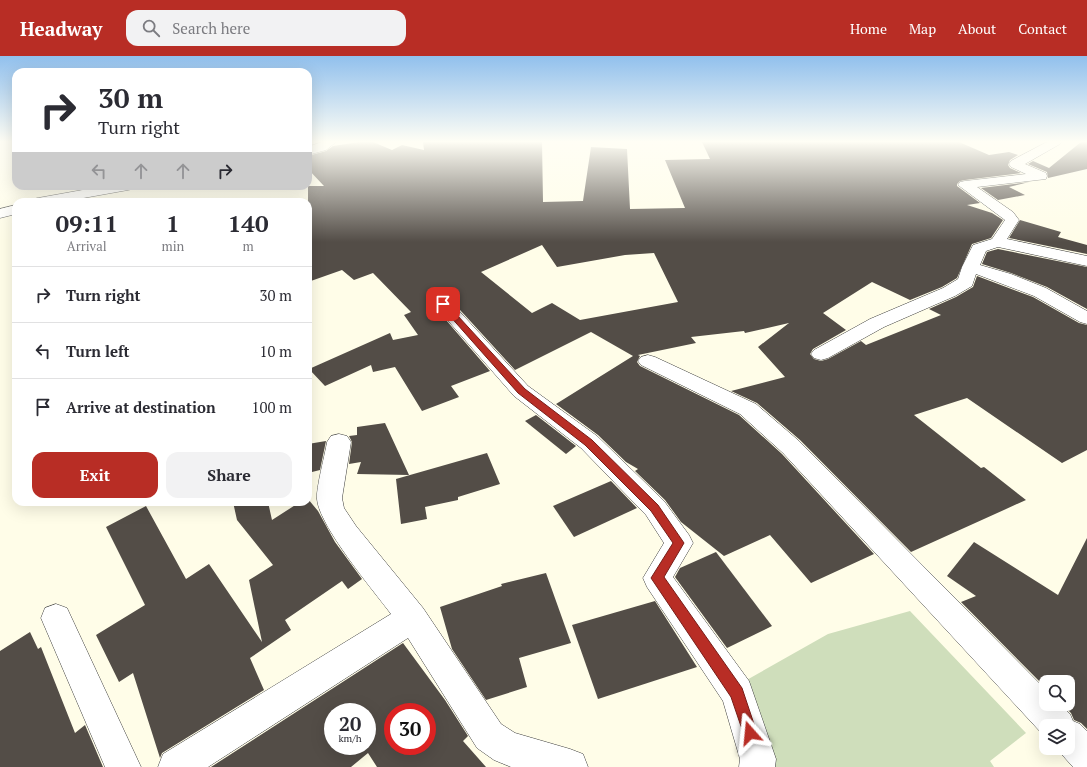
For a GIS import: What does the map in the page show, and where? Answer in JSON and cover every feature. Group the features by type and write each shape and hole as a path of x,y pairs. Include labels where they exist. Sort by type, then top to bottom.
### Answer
{"street":[{"path":"997,242 1012,220 1008,215 966,185 1041,176 1039,175"},
{"path":"60,198 106,190"},
{"path":"0,214 12,210"},
{"path":"820,354 877,323 949,292 966,282 970,267 974,262 978,248 997,242 1087,261"},
{"path":"970,267 1040,292 1087,318"},
{"path":"443,304 521,391 589,442 655,508 679,543 657,578 737,693 758,760 757,767"},
{"path":"648,361 748,409 791,447 1051,719"},
{"path":"339,442 329,498 332,511 347,534 412,618 489,736 506,748 570,767"},
{"path":"56,618 123,767"},
{"path":"176,767 412,618"},
{"path":"1075,743 1087,756"}],"green space":[{"path":"910,611 1026,733 990,761 994,767 752,767 736,686 828,634"}],"building":[{"path":"314,175 543,175 543,202 583,201 587,175 628,175 630,209 685,208 671,175 1004,175 965,180 960,181 957,184 957,186 980,203 967,205 992,213 1003,220 991,238 972,244 957,278 942,287 910,300 872,282 823,313 846,330 813,349 810,354 814,359 821,361 828,359 861,341 866,345 941,315 929,309 956,297 973,287 977,276 1033,297 1079,323 1087,325 1087,450 1062,463 967,398 914,415 981,468 984,467 1026,500 911,552 800,440 757,403 731,391 785,377 758,347 789,323 745,333 744,331 691,337 696,343 638,355 640,356 637,362 640,366 739,415 782,454 874,554 811,583 770,535 724,556 681,522 665,500 635,471 638,469 626,462 598,435 556,404 633,356 591,332 515,370 450,299 437,299 433,305 490,371 451,386 459,397 422,411 395,367 373,372 371,365 325,386 312,372 312,368 390,333 393,340 418,335 404,315 411,312 373,273 354,280 342,270 312,281 312,198 308,198 308,190 312,190 312,186 324,186","holes":["542,245 557,267 625,255 654,253 678,302 580,320 552,303 532,313 481,272"]},
{"path":"1048,175 1060,175 1048,178"},
{"path":"1029,182 1009,187 1025,195 998,200 981,188"},
{"path":"1020,220 1061,232 1058,237 1087,245 1087,254 1009,238"},
{"path":"998,249 1087,267 1087,309 1047,287 982,264 987,252"},
{"path":"536,415 576,446 566,454 525,421"},
{"path":"385,423 409,475 357,474 361,462 349,464 352,442 349,436 357,435 357,427"},
{"path":"326,441 320,470 312,472 312,443"},
{"path":"487,453 500,484 458,497 458,500 425,507 427,519 401,524 396,479"},
{"path":"611,481 637,508 574,537 553,506"},
{"path":"312,504 318,511 335,542 362,579 348,589 342,581 285,620 291,630 250,658 264,690 162,753 160,758 133,673 119,682 96,635 145,605 106,527 146,506 186,579 209,564 262,642 249,580 273,565 237,520 234,506 269,506 272,520 294,506 312,506"},
{"path":"1087,538 1087,729 1081,723 1075,720 1069,711 1075,711 1075,675 1039,675 1039,681 961,602 976,596 947,576 974,542 1058,595"},
{"path":"716,552 772,626 727,648 675,577 680,568"},
{"path":"546,573 571,643 519,658 527,687 486,700 452,649 440,607 502,586 501,584"},
{"path":"655,601 697,667 598,699 572,625"},
{"path":"30,632 38,649 41,647 75,733 85,725 103,767 0,767 0,651"},
{"path":"403,643 445,700 468,736 463,741 486,767 377,767 369,755 376,755 376,703 324,703 324,755 366,755 351,767 211,767"}],"route":[{"path":"443,304 521,391 589,442 655,508 679,543 657,578 737,693 750,733"}]}
